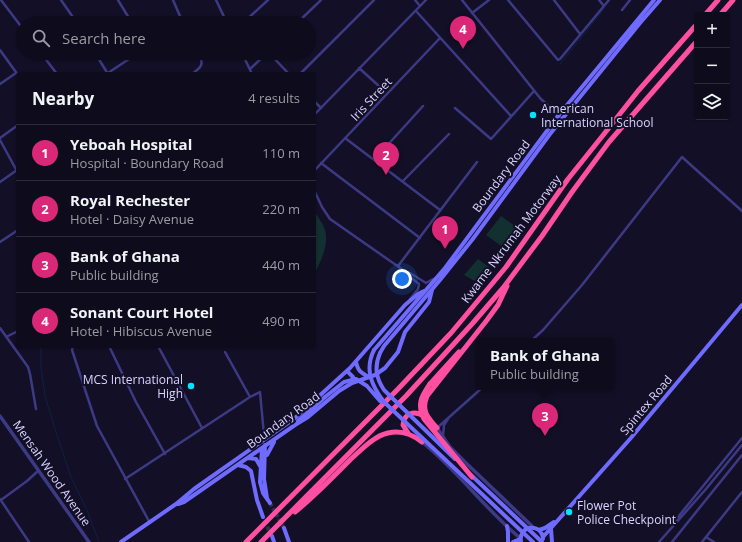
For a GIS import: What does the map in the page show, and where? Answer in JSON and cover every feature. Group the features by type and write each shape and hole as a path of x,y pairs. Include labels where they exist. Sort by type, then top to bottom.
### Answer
{"highway":[{"path":"708,12 718,0"},
{"path":"723,12 733,0"},
{"name":"Kwame Nkrumah Motorway","path":"246,542 398,389 451,333 506,267 568,179 694,28"},
{"name":"Kwame Nkrumah Motorway","path":"262,542 440,361 511,276 609,142 694,44"},
{"path":"431,422 425,413 424,407 424,402 427,396 498,305 511,276"},
{"path":"472,477 424,419 420,410 420,403 423,394 430,384 476,334"},
{"path":"408,434 402,425 404,419 410,413 420,413 437,428"},
{"path":"285,519 301,507 372,441 389,433 403,432 422,442"}],"main road":[{"name":"Boundary Road","path":"384,402 373,386 370,376 369,367 374,350 437,277 560,118 654,0"},
{"name":"Boundary Road","path":"472,477 384,390 379,383 376,374 377,360 384,346 472,240 560,118 660,0"},
{"name":"Boundary Road","path":"176,504 184,502 275,440 308,417 339,391 352,383 375,375 386,368 400,348 405,332 429,302 433,288"},
{"name":"Boundary Road","path":"120,542 150,523 264,438 295,418 356,362 405,305 418,294 425,291"},
{"name":"Spintex Road","path":"542,540 562,515 630,439 742,305"},
{"path":"356,362 361,374 369,377"},
{"path":"347,371 353,377 352,383"},
{"path":"295,425 325,397 344,382 356,379 367,386 380,401 384,402 533,542"},
{"path":"264,438 264,479 267,498"},
{"path":"265,459 268,450 275,440"},
{"path":"260,470 264,447"},
{"path":"245,459 256,459 260,465 261,489 270,503"},
{"path":"238,464 252,471 257,500 263,517"},
{"path":"472,477 542,540"},
{"name":"Spintex Road","path":"539,530 545,528 562,515"},
{"path":"506,526 508,532 508,542"},
{"path":"512,542 521,540 524,530 533,527 539,530 542,540"},
{"path":"284,528 289,542"},
{"path":"551,528 550,533 552,542"},
{"path":"272,536 274,542"}],"street":[{"path":"2,0 16,19"},
{"path":"61,0 72,16"},
{"path":"118,0 128,16"},
{"path":"173,0 180,16"},
{"path":"216,0 224,16"},
{"path":"251,16 268,0"},
{"path":"304,16 320,0"},
{"path":"316,58 374,0"},
{"path":"415,0 420,6"},
{"path":"316,113 426,0"},
{"path":"462,0 534,91 560,118"},
{"path":"472,13 489,0"},
{"path":"508,0 558,60 609,0"},
{"path":"554,0 580,34"},
{"path":"599,0 604,6"},
{"path":"622,10 630,0"},
{"path":"648,0 651,4"},
{"path":"416,11 511,116"},
{"name":"Iris Street","path":"316,169 440,38"},
{"path":"0,50 16,73"},
{"path":"45,60 54,72"},
{"path":"99,60 107,72"},
{"path":"111,72 128,60"},
{"path":"195,72 203,65 202,60"},
{"path":"246,60 251,72"},
{"path":"250,69 260,60"},
{"path":"275,60 287,72"},
{"path":"302,72 314,60"},
{"path":"359,68 380,87"},
{"path":"0,84 16,75"},
{"path":"455,108 491,139 534,91"},
{"path":"316,103 321,108"},
{"path":"374,160 423,106"},
{"path":"16,127 0,139 16,170"},
{"path":"404,181 449,134"},
{"path":"345,138 404,181 440,210"},
{"path":"534,338 582,285 682,157 742,211"},
{"path":"398,266 477,162"},
{"path":"321,163 420,238"},
{"path":"0,182 16,173"},
{"path":"316,194 330,219 406,272 426,283 437,277"},
{"path":"0,242 16,231"},
{"path":"405,305 419,287 416,281 406,272"},
{"path":"0,328 24,361 30,374 36,409"},
{"path":"6,337 16,332"},
{"path":"72,348 91,412 97,426 150,523"},
{"path":"110,348 136,402 165,454"},
{"path":"159,348 202,428"},
{"path":"226,352 250,397"},
{"path":"480,390 437,428 450,447 533,527"},
{"path":"125,479 250,397 260,392 264,438"},
{"name":"Mensah Wood Avenue","path":"0,416 88,542"},
{"path":"443,436 444,425 449,417"},
{"path":"675,523 678,517 742,438"},
{"path":"422,442 521,540"},
{"path":"658,542 675,523 681,519 742,445"},
{"path":"672,542 742,455"},
{"path":"29,542 0,499 27,481 38,471"},
{"path":"702,542 742,492"},
{"path":"706,537 714,542"},
{"path":"542,540 548,542"}],"green space":[{"path":"316,213 323,225 326,235 324,253 316,270"},
{"path":"501,216 519,229 504,248 486,235"},
{"path":"478,259 490,268 478,283 464,275"}],"waterway":[{"path":"560,64 604,9"},
{"path":"41,348 41,367 45,396 71,477 87,510 99,542"}],"tunnel":[{"path":"270,503 284,528"},
{"path":"265,521 271,535"}],"place":[{"name":"Sonant Court Hotel","path":"463,49"},
{"name":"American International School","path":"533,115"},
{"name":"Royal Rechester","path":"386,175"},
{"name":"Yeboah Hospital","path":"445,249"},
{"name":"MCS International High","path":"191,386"},
{"name":"Bank of Ghana","path":"545,436"},
{"name":"Flower Pot Police Checkpoint","path":"569,512"}]}
